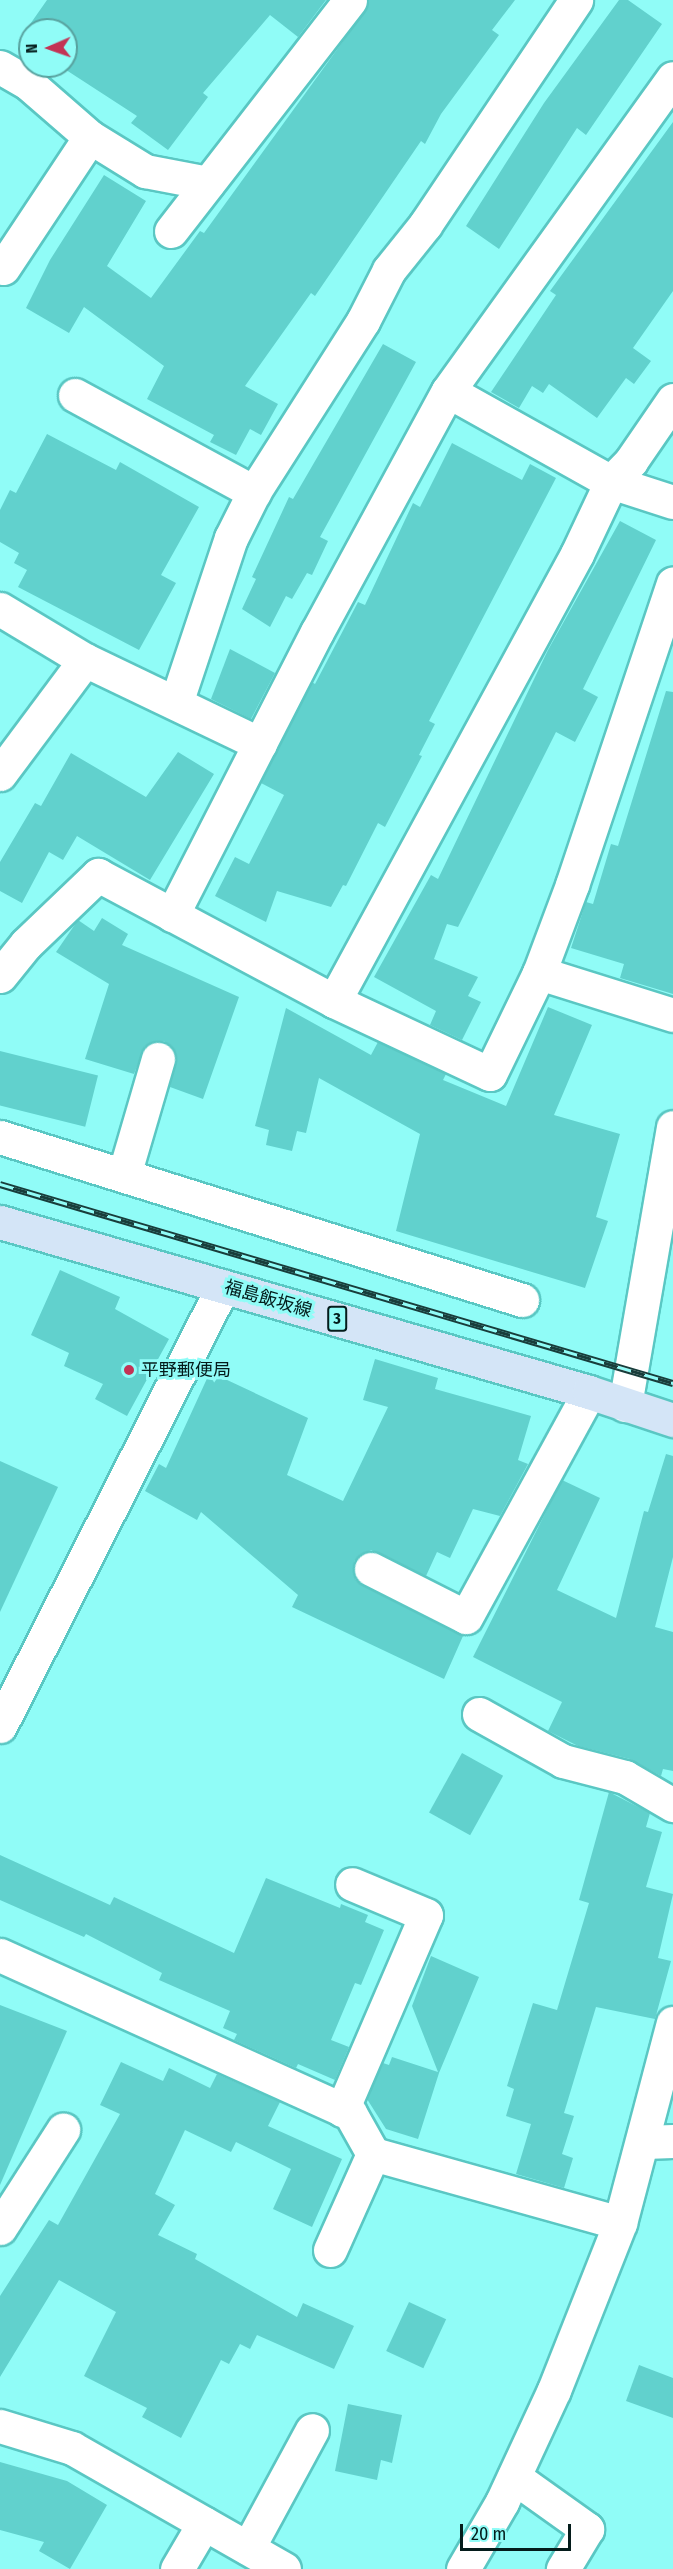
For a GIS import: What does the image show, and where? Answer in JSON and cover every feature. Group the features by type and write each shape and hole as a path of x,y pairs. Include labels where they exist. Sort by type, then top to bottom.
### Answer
{"main road":[{"name":"福島飯坂線","path":"0,1222 589,1392 673,1420"}],"street":[{"path":"171,231 350,0"},
{"path":"176,703 231,538 254,492 363,321 389,270 424,225 576,0"},
{"path":"0,67 29,84 90,137 145,171 208,183"},
{"path":"172,915 447,391 673,78"},
{"path":"3,268 90,137"},
{"path":"447,391 611,482 673,502"},
{"path":"75,395 254,492"},
{"path":"334,1001 577,554 611,482 631,460 673,400"},
{"path":"0,975 26,944 98,876 334,1001 490,1074 539,973 607,789 673,583"},
{"path":"0,609 85,660 260,744"},
{"path":"0,774 85,660"},
{"path":"539,973 673,1015"},
{"path":"124,1176 158,1059"},
{"path":"625,1405 673,1127"},
{"path":"0,1137 522,1300"},
{"path":"0,1726 223,1286"},
{"path":"371,1569 466,1617 589,1392"},
{"path":"479,1714 564,1761 625,1777 673,1805"},
{"path":"342,2110 426,1915 352,1884"},
{"path":"0,1954 350,2113 373,2154 620,2223"},
{"path":"463,2569 514,2477 554,2390 620,2223 659,2141 673,2023"},
{"path":"0,2229 63,2130"},
{"path":"330,2250 373,2154"},
{"path":"0,2426 72,2448 284,2569"},
{"path":"248,2548 312,2430"},
{"path":"514,2477 587,2529 563,2569"},
{"path":"177,2569 204,2523"}],"building":[{"path":"47,0 326,0 298,37 270,15 203,93 208,97 168,150 131,123 137,116 78,78 78,18 34,18"},
{"path":"368,0 515,0 492,30 499,35 441,114 425,144 421,141 315,296 311,293 245,386 278,404 261,435 250,429 236,455 210,442 214,435 147,399 164,366 84,307 69,333 26,308 50,260 104,175 146,201 107,266 151,298 200,231 204,233 365,11"},
{"path":"619,0 628,0 662,24 586,135 577,128 499,249 466,226 544,103"},
{"path":"673,122 673,291 633,348 651,361 634,384 626,378 597,418 549,384 543,393 532,386 519,408 491,392 556,295 550,291"},
{"path":"383,344 416,362 320,537 328,541 312,575 307,573 292,599 286,596 270,627 242,609 256,579 252,577 289,497 293,499"},
{"path":"47,434 116,470 120,462 199,507 161,575 176,583 139,650 18,587 27,570 14,563 19,553 0,542 0,510 10,490 16,493"},
{"path":"452,443 522,480 530,464 556,478 429,721 435,724 419,755 422,756 385,827 378,823 346,886 343,885 331,907 277,891 266,922 215,896 235,857 249,864 284,795 261,783 312,682 315,684 358,602 365,605 413,503 420,507"},
{"path":"620,521 656,540 583,689 598,697 575,742 556,732 458,927 447,924 434,959 478,977 468,996 481,1002 462,1040 430,1025 436,1011 374,977 431,875 438,879 548,650"},
{"path":"230,649 275,673 251,719 211,699"},
{"path":"666,691 673,692 673,994 620,978 624,964 571,948 586,902 593,904 611,844 618,846"},
{"path":"178,752 214,774 150,880 77,836 63,860 49,852 22,903 0,891 0,862 35,803 41,806 71,753 146,797"},
{"path":"102,918 128,934 122,945 239,997 203,1099 170,1087 176,1055 164,1041 145,1046 134,1074 85,1059 109,984 56,952 78,920 94,931"},
{"path":"548,1007 592,1025 554,1115 620,1134 596,1217 608,1221 585,1288 396,1231 420,1134 319,1078 306,1133 297,1131 292,1151 266,1145 269,1130 255,1126 286,1008 371,1055 378,1042 446,1074 443,1080 506,1106"},
{"path":"0,1051 98,1075 85,1127 0,1106"},
{"path":"60,1270 120,1297 115,1309 169,1339 127,1416 95,1399 103,1384 64,1366 69,1353 31,1335"},
{"path":"375,1359 438,1378 435,1389 531,1416 518,1460 528,1464 500,1516 473,1509 450,1558 437,1552 426,1576 371,1550 354,1561 355,1579 362,1585 463,1636 444,1679 292,1607 298,1595 201,1512 197,1520 145,1491 159,1464 166,1468 210,1372 308,1418 287,1475 343,1501 388,1407 363,1400"},
{"path":"666,1454 673,1456 673,1557 655,1627 673,1632 673,1771 663,1769 661,1776 630,1759 578,1746 548,1731 562,1702 473,1657 562,1480 600,1498 557,1590 616,1618 644,1511 648,1512"},
{"path":"0,1461 58,1487 0,1612"},
{"path":"462,1753 503,1776 470,1835 429,1812"},
{"path":"609,1792 650,1813 646,1827 662,1832 646,1887 673,1894 658,1958 671,1961 655,2019 596,2007 564,2113 574,2116 562,2154 573,2158 564,2188 516,2174 531,2124 506,2116 514,2089 507,2086 533,2003 557,2010 589,1903 579,1900"},
{"path":"0,1855 110,1905 114,1897 234,1953 266,1878 340,1908 341,1904 368,1915 365,1922 384,1930 361,1985 355,1983 331,2040 349,2047 335,2080 298,2064 296,2068 234,2040 237,2034 223,2028 230,2011 159,1980 162,1973 86,1934 84,1937 0,1900"},
{"path":"431,1956 479,1977 439,2073 418,2139 386,2129 367,2099 383,2063 389,2065 392,2057 438,2072 412,2006"},
{"path":"0,2005 67,2031 0,2185"},
{"path":"121,2062 163,2081 169,2068 210,2088 217,2074 280,2102 268,2126 342,2159 312,2227 273,2209 291,2169 236,2142 231,2152 185,2130 155,2194 175,2205 158,2235 197,2254 195,2259 297,2317 303,2303 354,2326 334,2369 257,2335 250,2349 240,2344 229,2364 221,2360 181,2438 142,2417 147,2408 84,2376 116,2312 59,2280 0,2377 0,2296 49,2220 58,2225 120,2114 100,2105"},
{"path":"409,2302 446,2319 423,2368 386,2351"},
{"path":"639,2365 673,2378 673,2418 626,2401"},
{"path":"348,2404 402,2415 392,2463 381,2460 377,2480 335,2471"},
{"path":"0,2462 67,2481 107,2505 70,2569 39,2551 44,2542 0,2530"}],"railway":[{"path":"0,1184 673,1383"}],"place":[{"name":"平野郵便局","path":"129,1370"}]}
